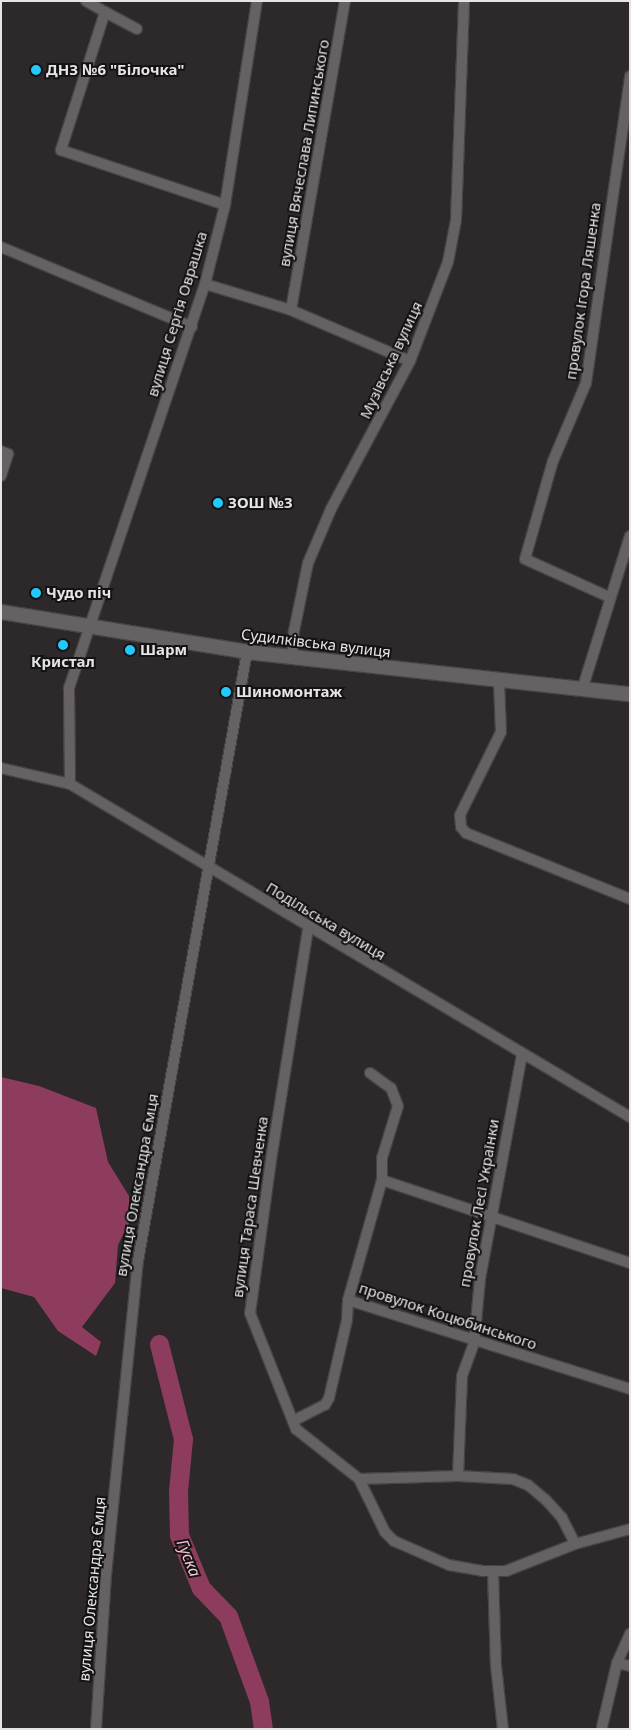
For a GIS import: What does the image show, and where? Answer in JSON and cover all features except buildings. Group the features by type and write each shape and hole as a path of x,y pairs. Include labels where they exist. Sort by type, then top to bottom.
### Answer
{"main road":[{"name":"Судилківська вулиця","path":"1,612 247,652 630,694"}],"street":[{"path":"86,1 137,29"},
{"name":"вулиця Сергія Оврашка","path":"70,784 69,688 205,284 225,205 257,1"},
{"name":"вулиця Вячеслава Липинського","path":"291,310 346,1"},
{"name":"Музівська вулиця","path":"292,657 294,632 308,563 331,509 410,361 442,283 456,220 464,1"},
{"path":"105,12 61,150 225,205"},
{"name":"провулок Ігора Ляшенка","path":"609,597 525,559 554,461 586,383 630,76"},
{"path":"1,247 192,326"},
{"path":"205,284 291,310 410,361"},
{"path":"1,451 8,454 1,476"},
{"path":"582,690 609,597 630,536"},
{"name":"вулиця Олександра Ємця","path":"96,1729 106,1575 138,1261 247,652"},
{"path":"498,680 500,732 460,815 461,827 466,832 630,899"},
{"name":"Подільська вулиця","path":"1,768 70,784 308,928 630,1117"},
{"name":"вулиця Тараса Шевченка","path":"308,928 272,1153 250,1313 293,1421 308,1441 359,1479 385,1532 394,1541 449,1565 493,1572"},
{"name":"провулок Лесі Українки","path":"458,1476 462,1376 474,1343 480,1279 522,1055"},
{"name":"провулок Коцюбинського","path":"370,1073 391,1088 397,1100 382,1158 382,1180 348,1300 474,1343 630,1389"},
{"path":"382,1180 630,1263"},
{"path":"293,1421 324,1404 329,1398 347,1320 348,1300"},
{"path":"359,1479 458,1476 502,1478 528,1485 562,1518 575,1544"},
{"path":"503,1729 496,1666 493,1572 518,1567 575,1544 630,1529"},
{"path":"603,1728 618,1663 630,1634"},
{"path":"618,1663 630,1666"}],"shaded area":[{"path":"1,1077 39,1086 96,1108 108,1162 129,1196 129,1223 118,1245 115,1283 82,1327 101,1342 96,1356 58,1331 34,1297 1,1288"}],"waterway":[{"name":"Гуска","path":"159,1344 183,1439 178,1491 179,1535 201,1588 228,1616 259,1701 263,1729"}],"place":[{"name":"ДНЗ №6 \"Білочка\"","path":"36,70"},
{"name":"ЗОШ №3","path":"218,503"},
{"name":"Чудо піч","path":"36,593"},
{"name":"Кристал","path":"63,645"},
{"name":"Шарм","path":"130,650"},
{"name":"Шиномонтаж","path":"226,692"}]}
